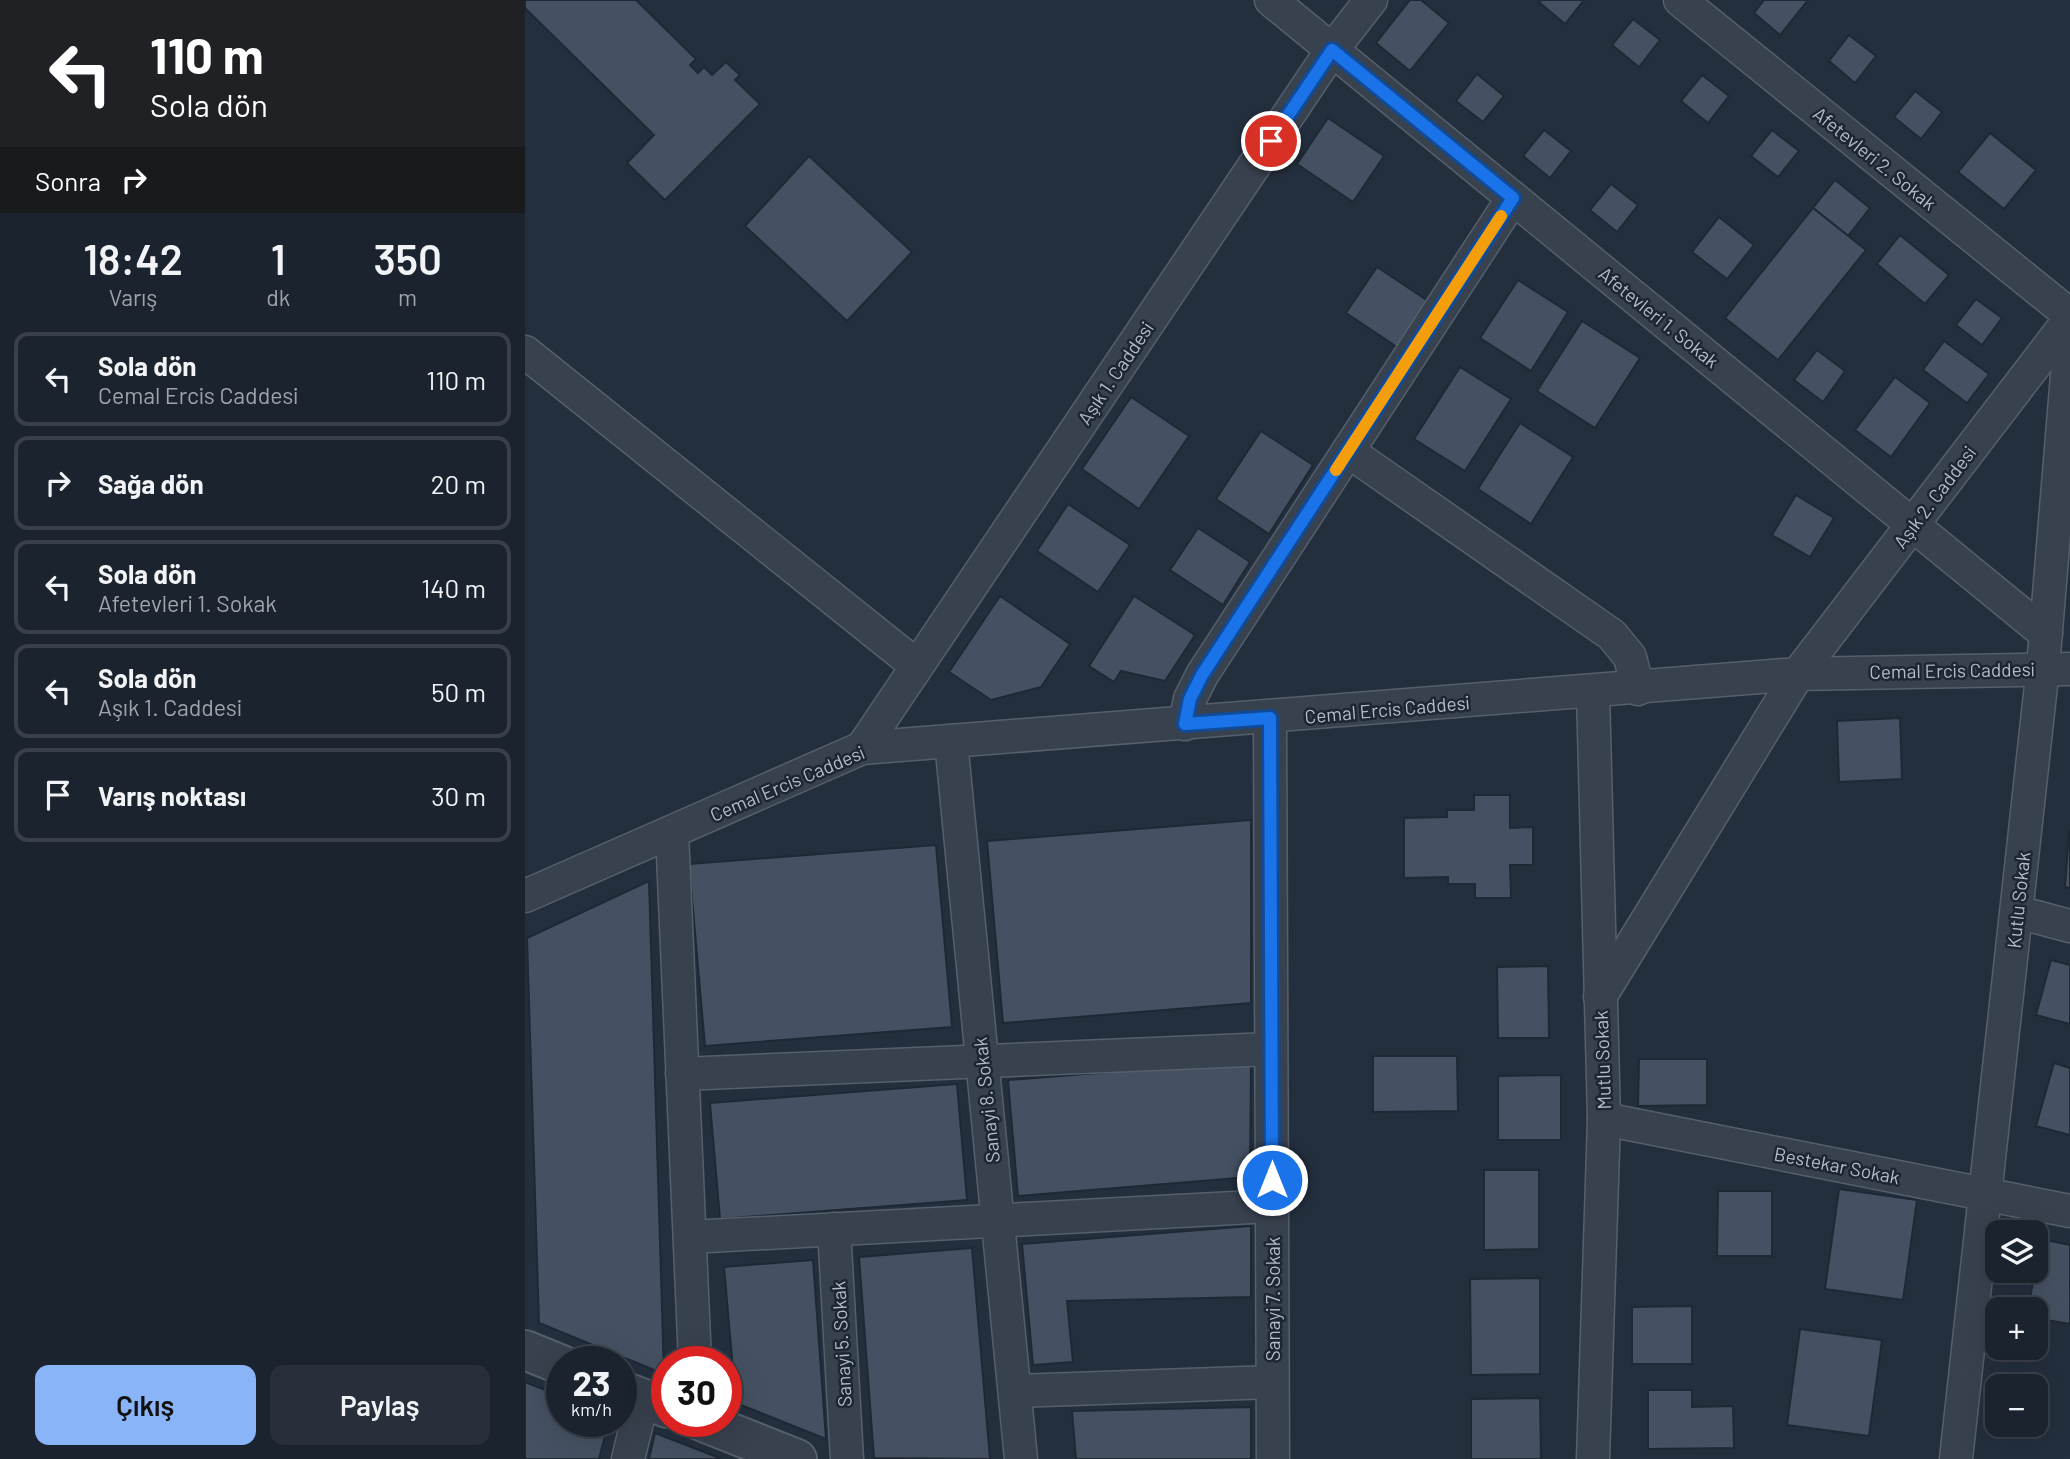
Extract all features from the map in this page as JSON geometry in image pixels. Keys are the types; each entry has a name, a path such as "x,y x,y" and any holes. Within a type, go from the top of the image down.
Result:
{"street":[{"name":"Afetevleri 1. Sokak","path":"1271,0 2046,634"},
{"name":"Aşık 1. Caddesi","path":"862,748 1332,50 1371,0"},
{"name":"Afetevleri 2. Sokak","path":"1680,0 2070,317"},
{"path":"1185,724 1190,699 1202,675 1513,198"},
{"name":"Aşık 2. Caddesi","path":"1798,674 2070,317"},
{"name":"Kutlu Sokak","path":"1956,1459 1983,1194 2017,912 2057,668 2046,634 2070,339"},
{"path":"525,352 917,666"},
{"path":"1347,451 1612,635 1630,657 1637,689"},
{"name":"Cemal Ercis Caddesi","path":"525,896 862,748 1637,689 1798,674 2057,668"},
{"name":"Mutlu Sokak","path":"1593,1459 1604,1119 1600,997 1798,674"},
{"path":"1593,692 1600,997"},
{"name":"Sanayi 7. Sokak","path":"1270,718 1273,1459"},
{"name":"Sanayi 8. Sokak","path":"951,741 1021,1459"},
{"path":"672,832 694,1346"},
{"path":"2017,912 2070,926"},
{"path":"682,1074 1271,1049"},
{"name":"Bestekar Sokak","path":"1604,1119 2070,1211"},
{"path":"690,1237 1272,1206"},
{"name":"Sanayi 5. Sokak","path":"834,1230 847,1459"},
{"path":"525,1350 546,1359"},
{"path":"1015,1391 1272,1382"},
{"path":"628,1459 644,1399"},
{"path":"741,1437 797,1459"}],"building":[{"path":"525,0 636,0 696,59 690,65 698,73 704,67 712,75 726,62 740,75 735,80 760,104 665,200 627,163 654,135 525,8"},
{"path":"1410,0 1421,0 1449,23 1410,71 1376,43"},
{"path":"1584,0 1565,24 1539,2"},
{"path":"1764,0 1808,0 1780,35 1754,13"},
{"path":"1633,19 1660,40 1639,67 1612,45"},
{"path":"1849,35 1876,56 1855,83 1829,61"},
{"path":"1477,74 1504,96 1483,122 1456,101"},
{"path":"1702,75 1729,96 1708,123 1681,101"},
{"path":"1915,91 1942,112 1921,139 1894,117"},
{"path":"1328,118 1384,156 1353,202 1297,164"},
{"path":"1544,130 1571,151 1550,178 1523,156"},
{"path":"1772,130 1799,151 1778,177 1751,156"},
{"path":"1990,133 2036,170 2004,209 1958,172"},
{"path":"809,156 912,252 847,321 745,226"},
{"path":"1835,180 1870,208 1848,236 1813,208"},
{"path":"1611,184 1638,205 1617,232 1590,210"},
{"path":"1813,208 1866,250 1778,360 1725,318"},
{"path":"1719,217 1754,245 1727,279 1692,252"},
{"path":"1900,235 1949,275 1925,304 1877,264"},
{"path":"1377,267 1428,301 1397,347 1346,313"},
{"path":"1518,280 1568,312 1531,371 1480,338"},
{"path":"1976,299 2002,318 1982,345 1956,325"},
{"path":"1582,321 1640,358 1595,428 1537,391"},
{"path":"1944,341 1989,374 1967,403 1923,370"},
{"path":"1817,350 1845,371 1823,402 1794,380"},
{"path":"1460,367 1511,399 1465,471 1414,439"},
{"path":"1895,377 1930,403 1891,457 1855,430"},
{"path":"1131,397 1189,436 1139,509 1082,469"},
{"path":"1520,423 1573,457 1531,524 1478,489"},
{"path":"1261,431 1313,465 1269,534 1216,499"},
{"path":"1796,495 1834,518 1810,557 1772,535"},
{"path":"1068,504 1130,545 1098,592 1037,551"},
{"path":"1198,528 1250,562 1223,605 1170,570"},
{"path":"1000,596 1070,644 1041,687 991,700 949,672"},
{"path":"1134,596 1195,635 1165,681 1121,671 1114,682 1089,666"},
{"path":"1900,718 1902,779 1839,782 1837,721"},
{"path":"1474,795 1510,795 1510,828 1533,827 1533,865 1510,865 1511,898 1475,898 1475,884 1448,884 1448,877 1404,878 1404,818 1447,817 1447,810 1474,810"},
{"path":"1251,820 1251,1003 1003,1023 987,841"},
{"path":"2070,831 2070,888 2065,887"},
{"path":"936,845 952,1027 705,1046 689,864"},
{"path":"649,881 663,1346 651,1346 651,1369 637,1363 637,1346 595,1346 539,1323 527,938"},
{"path":"2051,960 2070,965 2070,1024 2036,1015"},
{"path":"1548,966 1549,1038 1498,1038 1497,967"},
{"path":"1373,1056 1457,1056 1458,1111 1373,1112"},
{"path":"1639,1059 1707,1059 1707,1105 1638,1106"},
{"path":"1251,1061 1250,1177 1018,1196 1008,1080"},
{"path":"2054,1063 2070,1068 2070,1135 2036,1126"},
{"path":"1561,1075 1561,1140 1498,1140 1498,1076"},
{"path":"957,1084 967,1200 720,1219 710,1103"},
{"path":"1484,1170 1539,1170 1539,1249 1484,1250"},
{"path":"1839,1189 1917,1200 1903,1300 1825,1289"},
{"path":"1718,1191 1772,1191 1772,1256 1717,1256"},
{"path":"1251,1226 1251,1297 1067,1301 1073,1362 1033,1365 1022,1244"},
{"path":"2048,1240 2070,1245 2070,1324 2048,1320 2048,1297 2030,1297 2033,1283 2048,1283"},
{"path":"972,1248 990,1459 874,1458 859,1257"},
{"path":"813,1260 826,1439 742,1405 742,1346 731,1346 724,1267"},
{"path":"1540,1278 1540,1374 1471,1375 1470,1279"},
{"path":"1692,1306 1692,1364 1632,1364 1632,1307"},
{"path":"1800,1329 1882,1340 1869,1436 1787,1425"},
{"path":"525,1382 546,1391 546,1437 605,1437 599,1459 525,1459"},
{"path":"1648,1390 1692,1390 1692,1407 1733,1406 1734,1448 1648,1449"},
{"path":"1540,1398 1541,1459 1471,1459 1471,1399"},
{"path":"1251,1407 1251,1459 1076,1459 1072,1411"},
{"path":"654,1437 665,1437 722,1459 649,1459"}],"slow traffic":[{"path":"1336,470 1501,216"}],"route":[{"path":"1271,141 1332,50 1513,198 1202,675 1190,699 1185,724 1270,718 1272,1180"}]}
